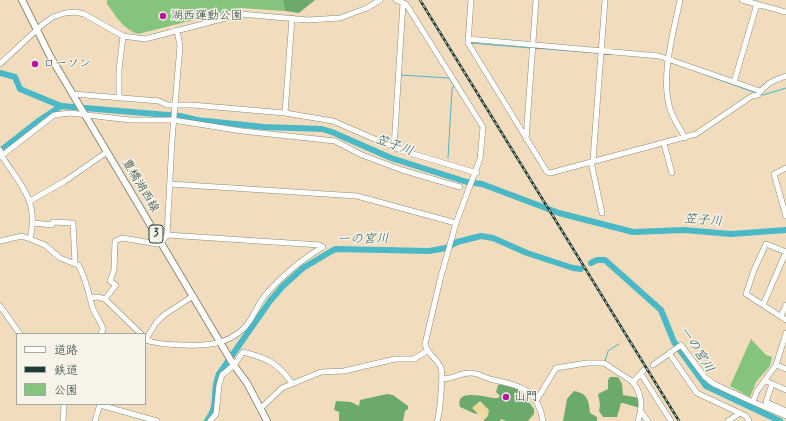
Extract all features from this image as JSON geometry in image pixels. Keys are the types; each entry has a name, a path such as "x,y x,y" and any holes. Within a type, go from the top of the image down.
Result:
{"main road":[{"name":"豊橋湖西線","path":"22,0 36,30 74,96 221,343 247,383 267,421"}],"street":[{"path":"0,64 36,30 53,17 76,12 84,14 123,36 145,39 241,14 319,21 340,18 367,8 380,0"},
{"path":"396,0 406,4 483,127 477,173 456,224 425,344 427,351 436,359 441,368 443,379 439,394 439,416 437,421"},
{"path":"471,0 468,43 546,172 550,173 664,144 696,134 759,92 769,83 786,76"},
{"path":"526,140 534,45 536,0"},
{"path":"602,213 591,162 593,160 605,0"},
{"path":"680,0 669,59 667,79 668,104 685,138"},
{"path":"742,0 786,12"},
{"path":"394,148 403,3"},
{"path":"734,82 756,4"},
{"path":"285,113 292,18"},
{"path":"105,299 116,285 110,281 110,277 114,270 115,241 122,238 149,244 161,243 167,235 174,106 180,46 177,30"},
{"path":"119,98 119,70 123,36"},
{"path":"468,39 659,56 759,92"},
{"path":"74,96 159,101 167,105 174,106 192,105 285,113 339,122 394,148 477,173"},
{"path":"30,240 34,223 30,201 26,190 1,154 54,115 62,113 84,113 130,120 174,120 242,131 335,141 362,155 402,170 460,187"},
{"path":"664,144 672,173"},
{"path":"30,201 65,181 107,152"},
{"path":"786,168 774,174 786,216"},
{"path":"170,184 357,196 456,224"},
{"path":"34,223 52,226 53,222 73,223 75,263"},
{"path":"146,340 166,344 204,346 221,343 244,329 264,298 273,288 309,254 323,247 320,245 167,235"},
{"path":"0,241 22,236 45,245 60,258 75,263 80,267 87,291 91,298 92,308 103,329 101,333"},
{"path":"763,305 786,252 766,244 754,270 746,294 763,305 784,318 786,304"},
{"path":"146,338 156,323 164,315 193,296"},
{"path":"91,298 98,297 105,299 140,333"},
{"path":"0,306 19,333"},
{"path":"753,402 757,391 766,381 776,365 784,346 786,333"},
{"path":"653,365 681,345 705,377 714,384 786,416"},
{"path":"260,409 282,388 291,382 321,372 344,371 395,359 414,359 427,351"},
{"path":"210,421 216,414 219,385 222,375 234,364 243,352 268,359 283,371 291,382"},
{"path":"669,353 697,392 746,416 749,421"},
{"path":"536,401 546,383 558,368 595,362 604,363 633,382 641,397 641,412 638,421"},
{"path":"776,365 786,369"},
{"path":"443,379 472,372 488,379 522,388 536,401 541,411 543,421"},
{"path":"633,382 642,372 671,421"},
{"path":"766,381 786,390"},
{"path":"772,384 766,402 786,411"},
{"path":"63,421 64,405"},
{"path":"95,421 100,405"},
{"path":"103,405 157,421"},
{"path":"641,412 648,421"},
{"path":"728,421 740,413"}],"green space":[{"name":"湖西運動公園","path":"107,0 283,0 285,11 241,8 138,34 133,32 121,22 107,4"},
{"path":"283,0 315,0 299,13 285,11"},
{"path":"751,339 766,355 772,357 770,366 756,382 750,397 730,386"},
{"path":"610,377 618,377 622,384 623,395 640,398 640,408 621,403 617,417 603,417 599,411 600,405 598,394 608,389 608,380"},
{"path":"502,384 519,389 534,409 534,414 528,421 506,421 501,419 500,421 484,421 482,412 476,414 460,407 462,397 467,395 498,398 500,396 496,392 498,385"},
{"path":"574,391 585,395 589,404 590,413 597,417 597,421 563,421 567,399"},
{"path":"387,394 393,395 408,406 408,409 405,411 403,421 339,421 339,412 334,410 336,401 351,402 359,406 360,400"}],"sand":[{"path":"480,401 489,410 488,416 484,420 472,408"}],"waterway":[{"path":"470,43 531,48"},
{"path":"534,48 597,53"},
{"name":"笠子川","path":"0,73 15,77 20,89 61,106 180,116 197,120 264,127 322,129 391,158 467,182 482,184 559,213 633,232 684,230 731,234 786,230"},
{"path":"400,75 449,78 454,86 452,89 448,158"},
{"path":"706,75 756,93"},
{"path":"760,95 786,88"},
{"path":"0,151 37,122 61,106"},
{"name":"一の宮川","path":"207,421 213,409 219,374 270,301 283,286 303,268 335,249 429,251 446,248 457,242 481,236 493,238 527,253 573,268 581,269"},
{"name":"一の宮川","path":"591,263 597,260 605,260 661,310 674,342 706,386 780,421"},
{"path":"605,361 608,351 619,344"}],"railway":[{"path":"420,0 679,421"}],"place":[{"name":"湖西運動公園","path":"163,16"},
{"name":"ローソン","path":"35,64"},
{"name":"山門","path":"506,397"}]}
